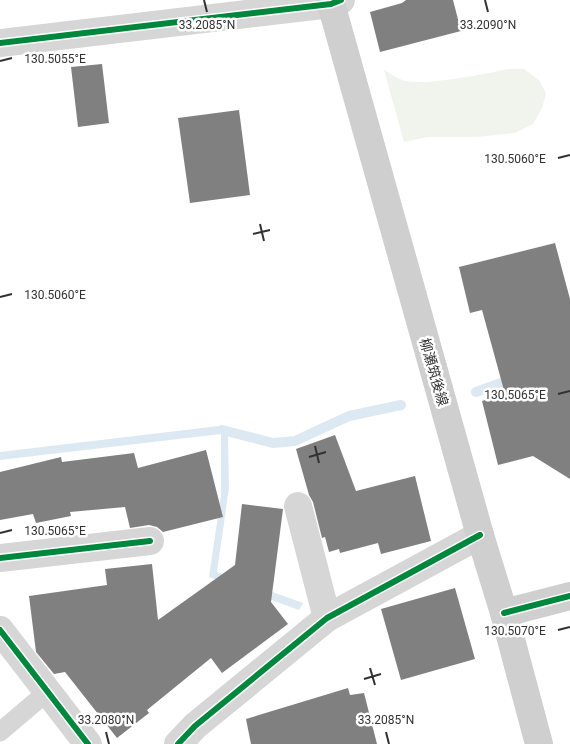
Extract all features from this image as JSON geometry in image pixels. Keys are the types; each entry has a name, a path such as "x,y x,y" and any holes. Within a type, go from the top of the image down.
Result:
{"main road":[{"name":"柳瀬筑後線","path":"334,1 539,744"},
{"path":"504,613 570,596"}],"street":[{"path":"0,43 334,1"},
{"path":"298,506 327,618"},
{"path":"178,744 195,726 327,618 480,535"},
{"path":"0,558 150,542"},
{"path":"0,630 88,744"}],"lane":[{"path":"0,732 47,692"}],"shaded area":[{"path":"508,69 524,69 540,81 546,94 542,108 533,124 515,133 477,137 428,137 404,142 384,70 402,80 423,82 454,79"},
{"path":"227,426 229,488 217,572 303,603 299,610 209,577 221,495 221,434 0,460 0,452"}],"building":[{"path":"406,0 453,0 461,31 380,52 370,12 402,3"},
{"path":"102,64 109,123 78,127 71,67"},
{"path":"239,110 250,195 190,203 178,118"},
{"path":"555,243 570,299 570,479 533,456 498,465 482,401 505,394 482,310 470,313 459,267"},
{"path":"335,435 356,491 415,476 431,541 381,554 378,543 340,553 339,549 329,552 325,537 322,538 296,449"},
{"path":"206,450 223,517 163,532 157,527 149,525 130,528 125,507 70,512 71,516 36,523 33,514 0,520 0,472 61,457 62,462 134,453 138,468"},
{"path":"242,504 283,509 271,602 288,624 222,673 211,658 147,710 149,713 117,738 65,672 54,674 36,652 29,596 107,585 105,569 152,564 158,620 235,565"},
{"path":"455,588 475,659 401,680 381,609"},
{"path":"348,688 350,695 364,693 377,744 251,744 246,719"}],"waterway":[{"path":"476,392 515,378"},
{"path":"222,430 273,443 295,441 349,416 401,405"}],"cycle path":[{"path":"0,43 331,4 341,0"},
{"path":"178,744 195,726 327,618 480,535"},
{"path":"0,558 150,541"},
{"path":"504,613 570,596"},
{"path":"0,630 88,744"}]}
